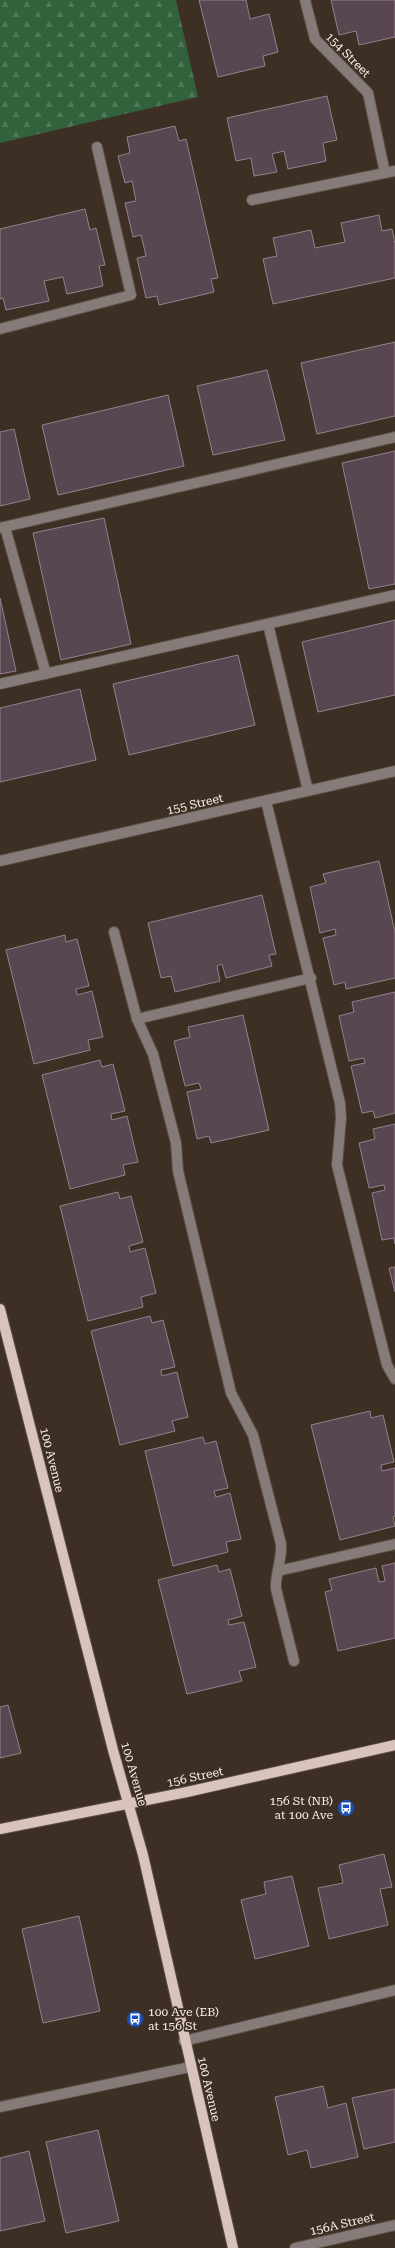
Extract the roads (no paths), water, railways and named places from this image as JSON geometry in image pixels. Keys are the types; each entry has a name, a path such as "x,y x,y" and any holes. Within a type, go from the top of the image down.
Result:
{"main road":[{"name":"100 Avenue","path":"0,1309 113,1750 143,1855 184,2041 233,2248"},
{"name":"156 Street","path":"0,1829 129,1802 207,1788 395,1745"}],"street":[{"name":"154 Street","path":"252,200 390,172 368,93 315,39 305,0"},
{"path":"0,329 131,295 96,147"},
{"path":"46,674 3,528 395,437"},
{"path":"0,684 395,595"},
{"path":"268,624 308,791"},
{"name":"155 Street","path":"0,861 395,771"},
{"path":"266,801 311,978 340,1103 342,1118 337,1165 387,1365 395,1379"},
{"path":"114,932 137,1019 153,1054 176,1143 178,1171 231,1393 253,1435 278,1530 282,1549 276,1579 276,1589 294,1661"},
{"path":"137,1019 311,978"},
{"path":"278,1571 395,1544"},
{"path":"184,2041 395,1990"},
{"path":"0,2107 190,2067"},
{"name":"156A Street","path":"295,2248 395,2225"}],"place":[{"name":"156 St (NB) at 100 Ave","path":"346,1808"},
{"name":"100 Ave (EB) at 156 St","path":"135,2019"}]}
